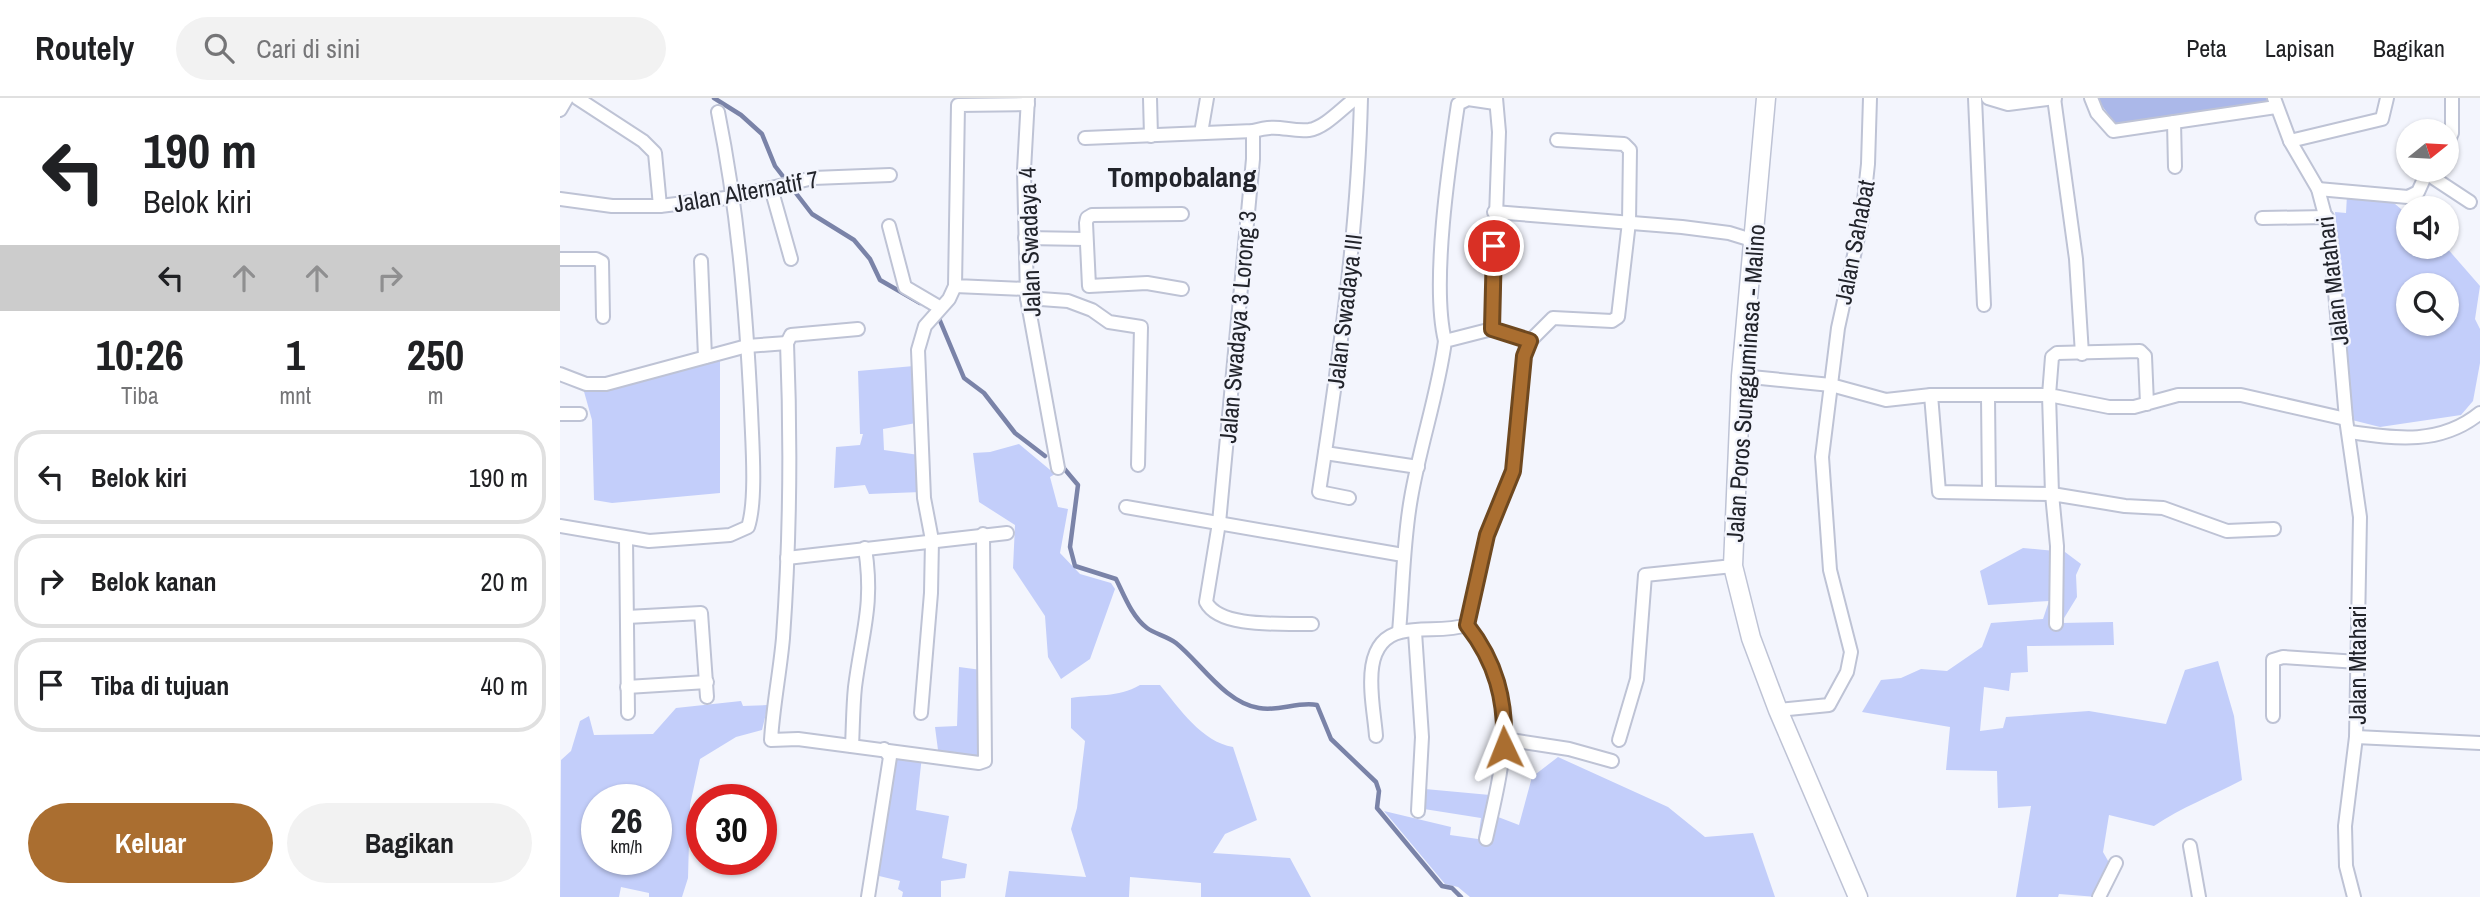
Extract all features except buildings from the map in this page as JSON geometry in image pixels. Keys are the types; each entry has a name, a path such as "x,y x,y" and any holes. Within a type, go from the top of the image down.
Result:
{"main road":[{"name":"Jalan Poros Sungguminasa - Malino","path":"1766,98 1741,376 1732,566 1751,638 1778,710 1858,897"}],"street":[{"path":"560,110 567,98"},
{"path":"577,98 643,141 655,153 660,206"},
{"path":"1150,98 1151,136"},
{"path":"1201,133 1206,98"},
{"path":"1085,138 1253,131 1277,125 1311,129 1356,98"},
{"name":"Jalan Swadaya III","path":"1349,498 1319,492 1350,273 1361,98"},
{"name":"Jalan Sahabat","path":"1778,710 1829,705 1851,662 1851,652 1830,570 1824,511 1823,432 1838,328 1861,219 1868,164 1870,98"},
{"path":"1975,98 1984,305"},
{"path":"1988,98 2008,104 2054,98 2076,259 2082,354"},
{"path":"2091,98 2097,113 2113,131 2275,102"},
{"path":"2290,141 2382,119 2388,98"},
{"path":"2452,98 2452,119"},
{"path":"1399,632 1403,555 1418,467 1445,341 1440,321 1442,271 1458,104 1468,99 1496,100 1499,132 1494,212 1492,329"},
{"path":"921,713 931,593 932,540 924,498 918,350 923,331 939,307 949,299 955,286 958,105 1028,101"},
{"name":"Jalan Swadaya 4","path":"1028,101 1024,170 1026,294 1058,468"},
{"name":"Jalan Matahari","path":"2275,102 2290,141 2318,189 2326,217 2346,419 2350,432"},
{"path":"560,526 591,529 626,539 673,541 730,535 748,527 752,443 747,346 734,197 718,112"},
{"path":"2174,122 2175,167"},
{"name":"Jalan Swadaya 3 Lorong 3","path":"1253,131 1254,159 1219,523 1206,602 1211,611 1228,620 1312,624"},
{"path":"1486,839 1501,772 1504,739 1502,701 1494,668 1467,625 1487,535 1513,471 1524,356 1530,341 1553,318 1612,321 1618,317 1629,222 1632,170 1628,146 1557,140"},
{"name":"Jalan Alternatif 7","path":"560,199 612,206 660,206 734,197 813,178 890,175"},
{"path":"2318,189 2408,197 2418,192 2422,182"},
{"path":"2441,182 2470,202"},
{"path":"771,188 791,259"},
{"path":"1494,212 1729,233 1755,241"},
{"path":"1182,214 1089,216 1086,223 1089,286 1147,283 1182,289"},
{"path":"2262,218 2326,217"},
{"path":"889,226 905,287 939,307"},
{"path":"1025,238 1086,239"},
{"path":"560,259 596,259 602,262 603,317"},
{"path":"701,261 705,357"},
{"path":"955,286 1068,301 1092,310 1109,322 1140,326 1143,331 1138,465"},
{"path":"1445,341 1492,329 1530,341"},
{"path":"858,330 800,331 791,334 787,343 790,410 787,558 783,641 771,740 798,739 979,763 985,761 983,534"},
{"path":"560,374 586,384 606,384 747,346 787,343"},
{"path":"2056,624 2057,546 2052,494 2049,395 2054,354 2143,353 2147,404"},
{"path":"1741,376 1831,385 1886,400 1931,395 2049,395 2109,407 2134,407 2178,395 2241,395 2346,419"},
{"path":"1931,395 1938,490 1943,493 2052,494 2125,506 2163,508 2227,531 2274,529"},
{"path":"1988,397 1989,492"},
{"path":"2350,432 2399,440 2430,436 2470,421 2480,413"},
{"path":"560,414 580,414"},
{"name":"Jalan Mtahari","path":"2350,432 2360,517 2356,737 2345,827 2347,866 2354,897"},
{"path":"1325,453 1418,467"},
{"path":"1126,507 1403,555"},
{"path":"787,558 1007,533"},
{"path":"626,539 628,713"},
{"path":"852,746 855,687 867,632 870,592 865,548"},
{"path":"1619,740 1637,679 1645,575 1732,566"},
{"path":"627,617 701,613 707,697"},
{"path":"1376,736 1371,678 1373,663 1381,648 1399,632 1467,625"},
{"path":"1415,632 1422,737 1418,811"},
{"path":"2273,716 2273,660 2283,657 2358,662"},
{"path":"627,687 706,682"},
{"path":"2356,737 2480,743"},
{"path":"1504,739 1569,749 1612,761"},
{"path":"868,897 890,757 884,749"},
{"path":"2190,846 2199,897"},
{"path":"2099,897 2116,863"}],"shaded area":[{"path":"2096,98 2270,98 2271,104 2117,126"},
{"path":"2347,195 2388,198 2396,205 2396,259 2456,259 2480,286 2475,319 2480,329 2480,363 2473,401 2461,415 2380,427 2352,420 2335,212 2346,213"},
{"path":"720,358 720,493 612,503 594,500 592,420 583,388"},
{"path":"914,366 916,423 883,429 884,450 919,455 921,492 869,494 865,485 834,488 836,447 860,445 863,434 860,434 858,371"},
{"path":"1019,444 1055,474 1050,477 1058,507 1068,509 1060,553 1080,574 1111,583 1115,589 1090,659 1061,679 1048,657 1045,616 1013,568 1015,525 979,502 973,453 990,452"},
{"path":"2023,548 2065,552 2081,564 2076,575 2077,597 2061,623 2113,622 2114,645 2027,646 2028,672 2011,673 2009,691 1984,687 1980,731 2003,728 2006,717 2089,711 2166,724 2185,670 2218,661 2234,716 2242,780 2154,826 2109,815 2103,852 2115,873 2097,897 2059,894 2058,897 2016,897 2031,806 1998,808 1997,771 1946,770 1950,727 1862,712 1881,680 1901,678 1921,669 1947,671 1982,647 1991,623 2043,619 2049,601 1988,605 1980,571"},
{"path":"959,667 989,671 988,762 972,761 938,750 935,727 957,726"},
{"path":"1140,685 1160,685 1201,731 1222,744 1233,747 1257,820 1225,834 1213,853 1290,858 1311,897 1201,897 1201,883 1130,877 1129,897 1005,897 1009,871 1086,877 1071,829 1077,808 1085,741 1071,728 1071,698 1115,694"},
{"path":"741,701 743,706 768,705 762,730 736,737 700,759 695,784 686,784 688,878 682,897 649,897 649,893 621,887 619,897 560,897 561,760 571,751 580,721 589,716 594,735 653,734 676,708"},
{"path":"894,748 922,756 916,810 949,816 942,858 967,864 965,878 941,881 941,897 902,897 903,892 898,889 900,881 875,875"},
{"path":"1558,757 1668,807 1705,837 1753,833 1775,897 1470,897 1458,887 1445,884 1384,811 1451,827 1450,835 1478,839 1481,818 1424,809 1425,789 1490,795 1485,812 1519,825 1532,777"}],"waterway":[{"path":"714,98 741,115 762,134 775,166 812,214 854,240 870,259 880,280 920,303"},
{"path":"938,316 964,378 984,393 1015,433 1045,456"},
{"path":"1062,466 1078,485 1070,547 1075,566 1116,579 1142,623 1176,643 1224,690 1247,705 1266,709 1317,705 1331,739 1376,782 1379,791 1377,808 1442,886 1452,888 1461,897"}],"district":[{"name":"Tompobalang","path":"1182,177"}],"route":[{"path":"1494,246 1492,329 1530,341 1524,356 1513,471 1487,535 1467,625 1489,655 1494,668 1502,701 1504,747"}]}
